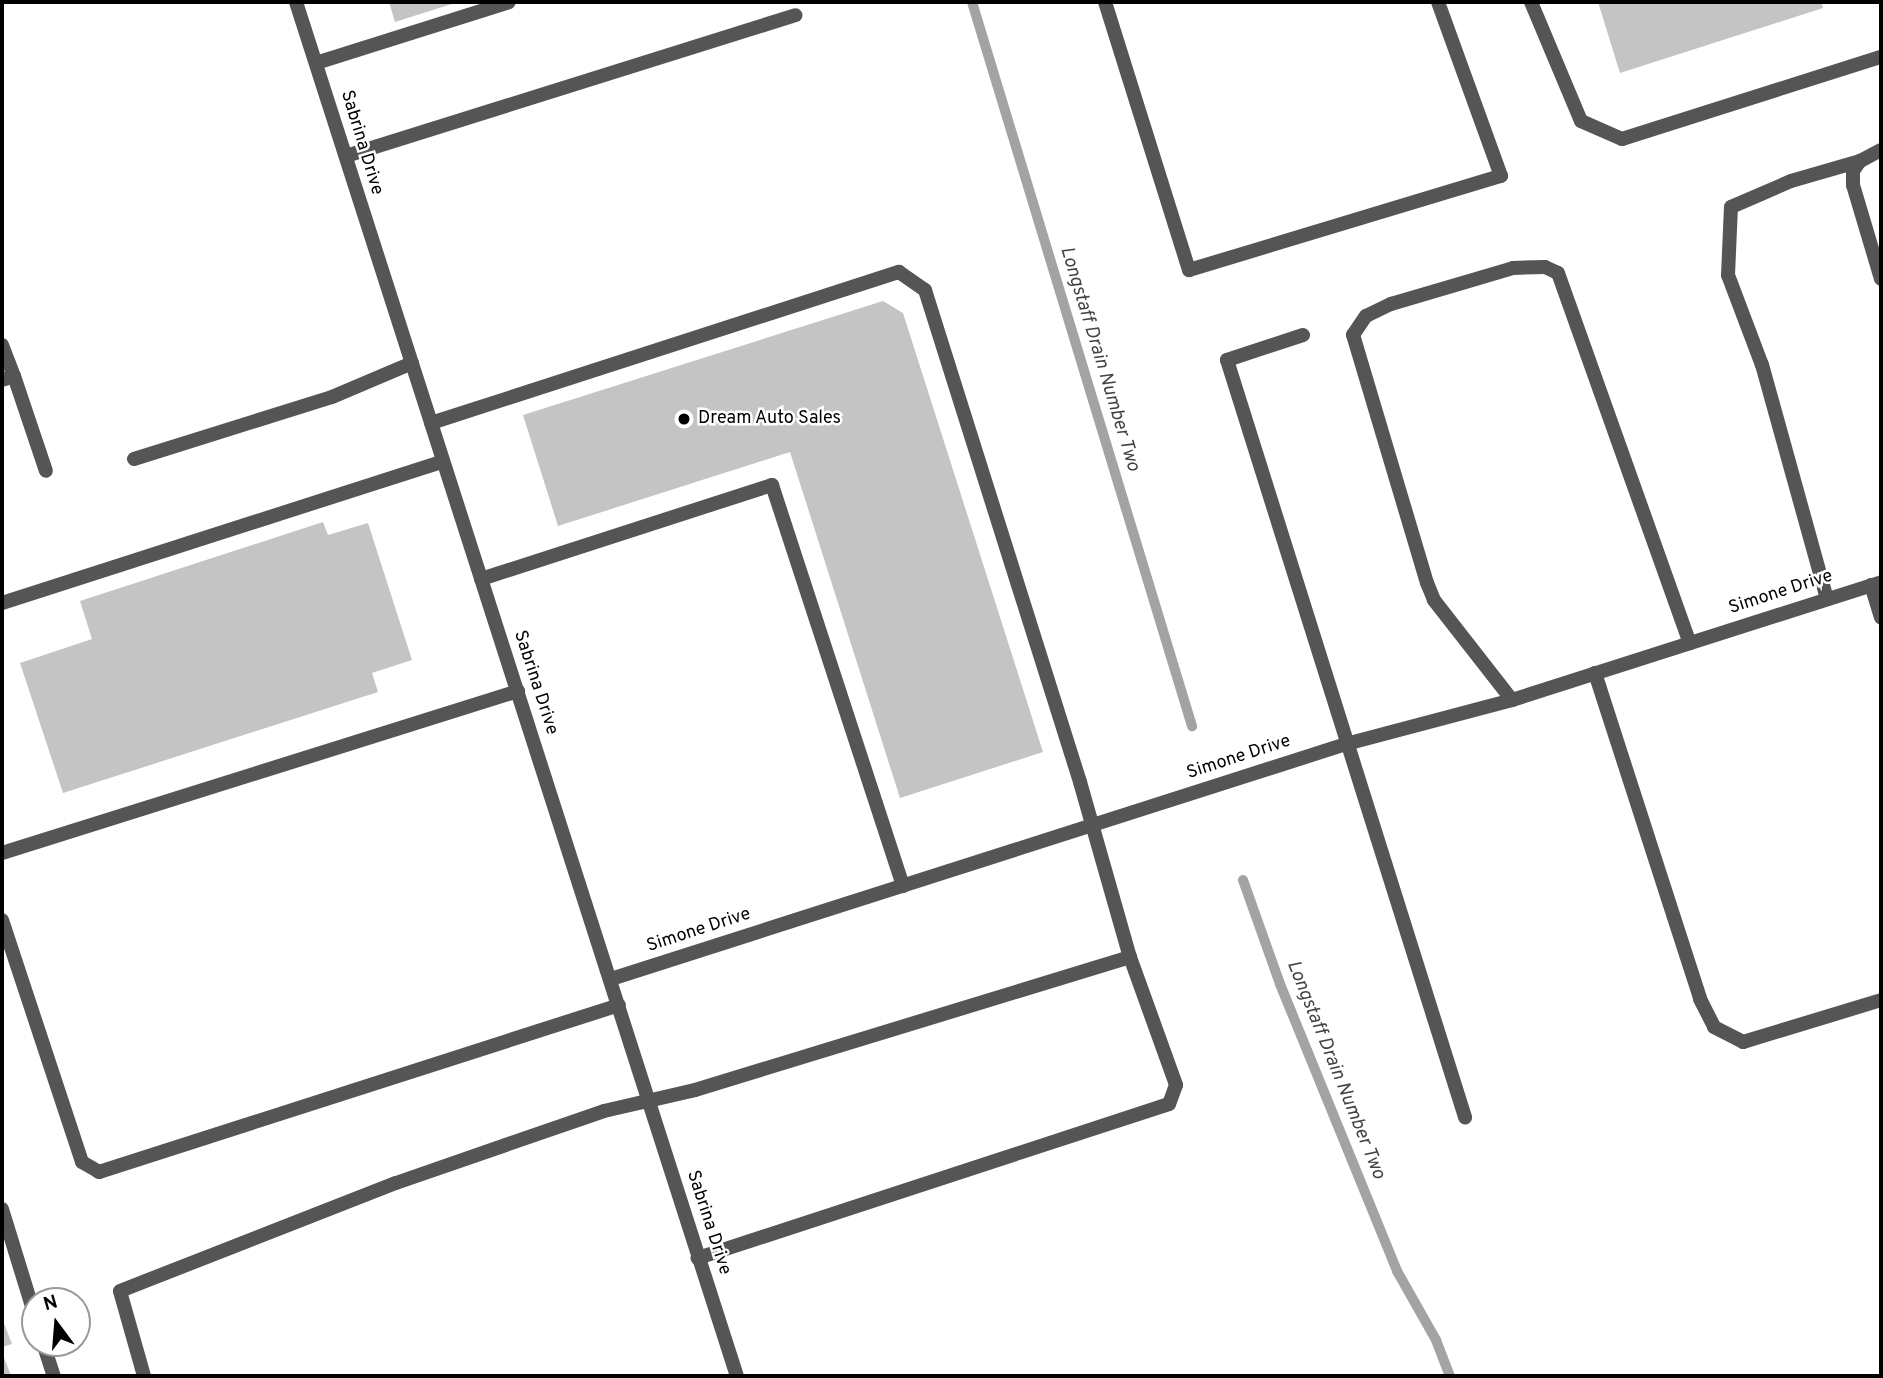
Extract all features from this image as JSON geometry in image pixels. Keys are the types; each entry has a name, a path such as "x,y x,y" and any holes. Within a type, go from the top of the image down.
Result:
{"street":[{"name":"Sabrina Drive","path":"296,2 737,1376"},
{"path":"316,63 509,2"},
{"path":"1105,2 1189,270 1500,176 1438,2"},
{"path":"1531,2 1581,121 1622,139 1881,57"},
{"path":"346,156 795,15"},
{"path":"1827,599 1762,365 1728,275 1731,207 1791,181 1860,161 1881,150"},
{"path":"1860,161 1853,171 1853,184 1881,279"},
{"path":"1511,700 1434,600 1427,583 1353,335 1366,316 1391,304 1513,268 1545,267 1558,273 1690,643"},
{"path":"431,423 899,272 925,290 1092,825 1130,957 1176,1084 1169,1104 698,1258"},
{"path":"1303,335 1227,359 1465,1117"},
{"path":"2,345 8,378 46,471"},
{"path":"134,459 332,397 412,363"},
{"path":"2,603 443,460"},
{"path":"481,579 772,485 903,886"},
{"path":"1876,583 1881,618"},
{"name":"Simone Drive","path":"611,979 1346,744 1511,700 1876,583"},
{"path":"1595,673 1700,999 1714,1027 1743,1042 1881,1000"},
{"path":"2,853 518,691"},
{"path":"2,920 82,1162 99,1172 619,1005"},
{"path":"144,1376 120,1291 396,1183 604,1111 649,1101 1130,957"},
{"path":"2,1209 26,1287"},
{"path":"48,1357 54,1376"}],"building":[{"path":"389,2 458,2 395,22"},
{"path":"1598,2 1821,2 1823,8 1620,73"},
{"path":"883,301 903,313 1043,752 900,798 790,452 558,526 523,415"},
{"path":"323,522 328,535 368,523 412,660 372,673 378,692 63,793 20,663 92,639 80,601"},
{"path":"2,1318 12,1344 2,1347"},
{"path":"2,1352 11,1376 2,1376"}],"waterway":[{"name":"Longstaff Drain Number Two","path":"972,2 1192,726"},
{"name":"Longstaff Drain Number Two","path":"1243,880 1280,984 1397,1271 1436,1340 1450,1376"}],"place":[{"name":"Dream Auto Sales","path":"684,419"}]}
